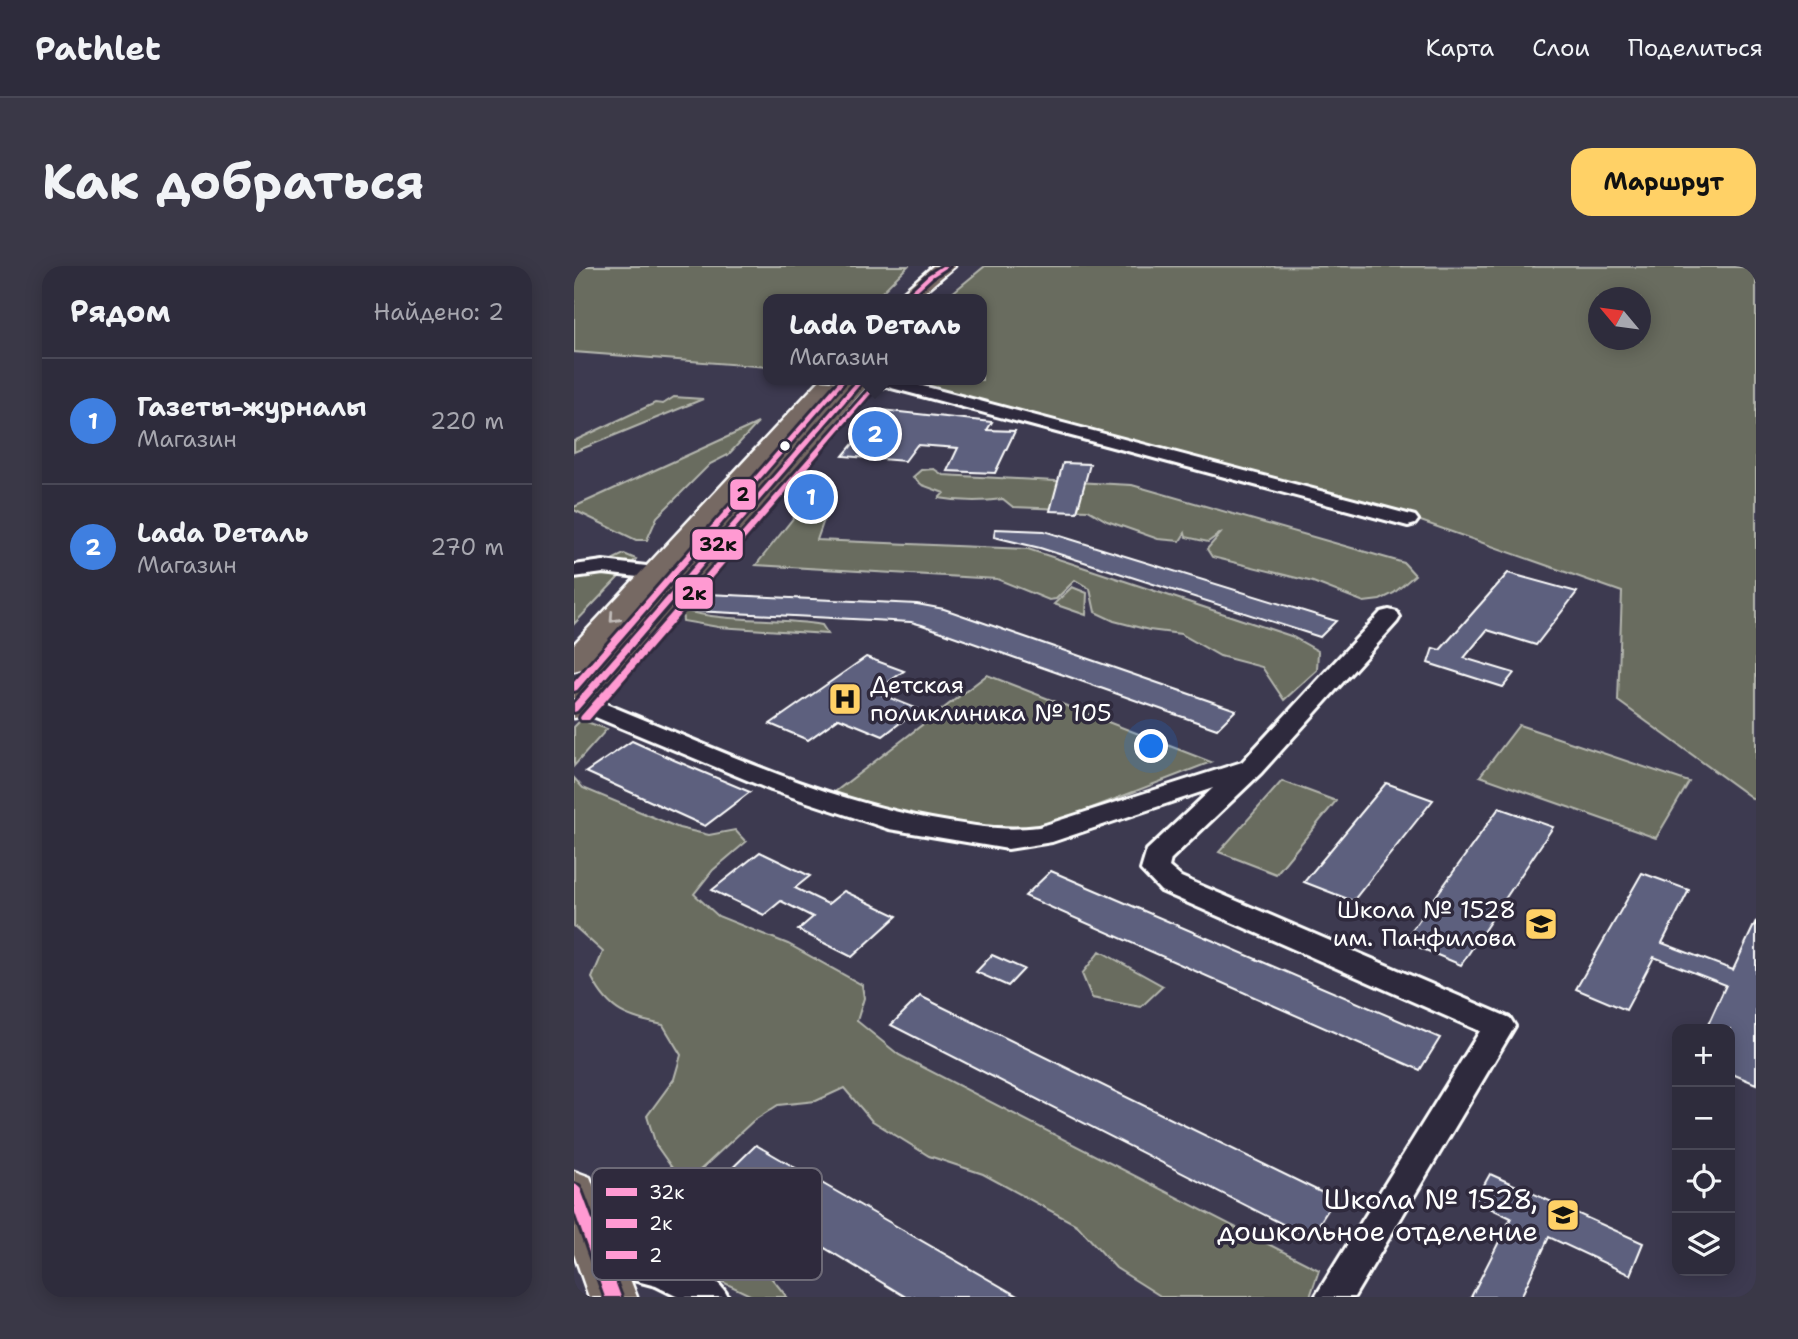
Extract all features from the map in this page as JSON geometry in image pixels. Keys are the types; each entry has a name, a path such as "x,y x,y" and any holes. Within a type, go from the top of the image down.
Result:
{"main road":[{"path":"910,294 930,276 953,270"},
{"path":"936,294 953,270"},
{"path":"574,662 826,385"},
{"path":"581,701 857,385"},
{"path":"574,1190 592,1241"}],"street":[{"path":"900,385 1408,520"},
{"path":"574,571 603,568 690,577"},
{"path":"1334,1297 1499,1026 1171,884 1156,870 1157,856 1252,767 1389,617"},
{"path":"581,701 819,798 899,823 1008,840 1042,836 1252,767"},
{"path":"688,1280 709,1297"}],"green space":[{"path":"574,266 908,266 880,294 763,294 763,367 574,352"},
{"path":"985,266 1756,267 1756,801 1618,701 1622,592 1398,513 1090,430 908,385 987,385 987,294 951,294"},
{"path":"674,397 703,399 574,452 574,441 655,403 663,404"},
{"path":"758,423 728,455 710,464 657,517 647,540 636,540 574,510 574,507"},
{"path":"934,469 943,475 1132,485 1404,563 1415,575 1394,593 1380,600 1364,602 1313,582 1212,557 1207,549 1222,532 1208,542 1186,537 1185,533 1180,541 1158,539 1107,521 1088,510 1013,507 1003,499 971,501 939,498 944,493 922,485 913,477 921,470"},
{"path":"795,516 825,517 817,540 1028,549 1291,636 1318,651 1317,670 1284,700 1262,667 1220,656 1181,634 1149,630 1114,621 1095,612 1090,589 1075,580 1056,599 1049,600 997,579 756,565"},
{"path":"624,554 636,559 574,624 574,578"},
{"path":"1072,587 1087,593 1086,615 1054,604"},
{"path":"682,610 717,617 822,625 828,634 718,627 683,621"},
{"path":"987,675 1211,762 1040,828 1007,834 916,822 831,795"},
{"path":"581,720 607,729 574,766 574,727"},
{"path":"1519,725 1689,782 1656,838 1480,776"},
{"path":"574,778 583,788 679,828 709,835 735,830 746,842 713,870 694,894 718,916 788,944 862,985 864,998 857,1021 899,1055 1319,1270 1310,1297 1162,1297 1116,1268 1077,1225 983,1174 929,1156 871,1120 844,1088 816,1101 778,1105 753,1121 702,1168 672,1168 656,1145 647,1116 674,1079 681,1055 663,1025 629,1016 606,999 592,978 603,952 574,926"},
{"path":"1282,781 1336,801 1276,874 1219,852"},
{"path":"1100,951 1163,986 1141,1007 1092,998 1082,974"},
{"path":"718,1280 773,1280 787,1297 754,1297"}],"building":[{"path":"881,410 992,422 987,430 1015,431 995,473 947,471 958,448 917,445 905,461 843,456"},
{"path":"1063,463 1090,464 1077,512 1050,511"},
{"path":"995,529 1044,531 1336,621 1320,637 1040,548 994,537"},
{"path":"1508,573 1577,592 1536,645 1487,630 1464,658 1514,673 1503,687 1428,663 1433,648 1440,650"},
{"path":"707,594 917,604 944,609 1236,710 1217,729 911,622 696,611"},
{"name":"Детская поликлиника № 105","path":"866,657 904,671 875,692 918,709 883,736 839,718 808,740 770,724"},
{"path":"632,741 750,792 705,826 586,772"},
{"path":"1386,783 1433,800 1353,901 1304,882"},
{"path":"1499,808 1553,827 1461,965 1404,941"},
{"path":"760,852 810,876 795,888 828,904 844,891 897,916 852,957 798,930 813,917 781,901 764,915 712,890"},
{"path":"1051,871 1440,1038 1420,1070 1025,896"},
{"path":"1642,873 1689,890 1662,943 1733,970 1756,921 1756,1084 1735,1075 1735,1024 1708,1024 1726,985 1654,957 1626,1010 1576,989"},
{"path":"992,955 1024,969 1008,986 976,972"},
{"path":"920,996 1335,1199 1310,1238 891,1025"},
{"path":"756,1145 796,1168 732,1168"},
{"path":"1490,1174 1643,1243 1630,1275 1549,1237 1521,1297 1471,1297 1511,1218 1475,1201"},
{"path":"822,1183 1019,1297 906,1297 822,1246"}],"transit line":[{"name":"32к","path":"910,294 946,266"},
{"name":"2","path":"574,688 839,385"},
{"name":"32к","path":"574,709 857,385"},
{"name":"2к","path":"585,718 872,389"},
{"name":"32к","path":"574,1190 592,1239"},
{"name":"32к","path":"607,1280 613,1297"}],"place":[{"name":"Lada Dеталь","path":"875,434"},
{"name":"Газеты-журналы","path":"811,497"},
{"name":"Детская поликлиника № 105","path":"845,699"},
{"name":"Школа № 1528 им. Панфилова","path":"1541,924"},
{"name":"Школа № 1528, дошкольное отделение","path":"1563,1215"}]}
